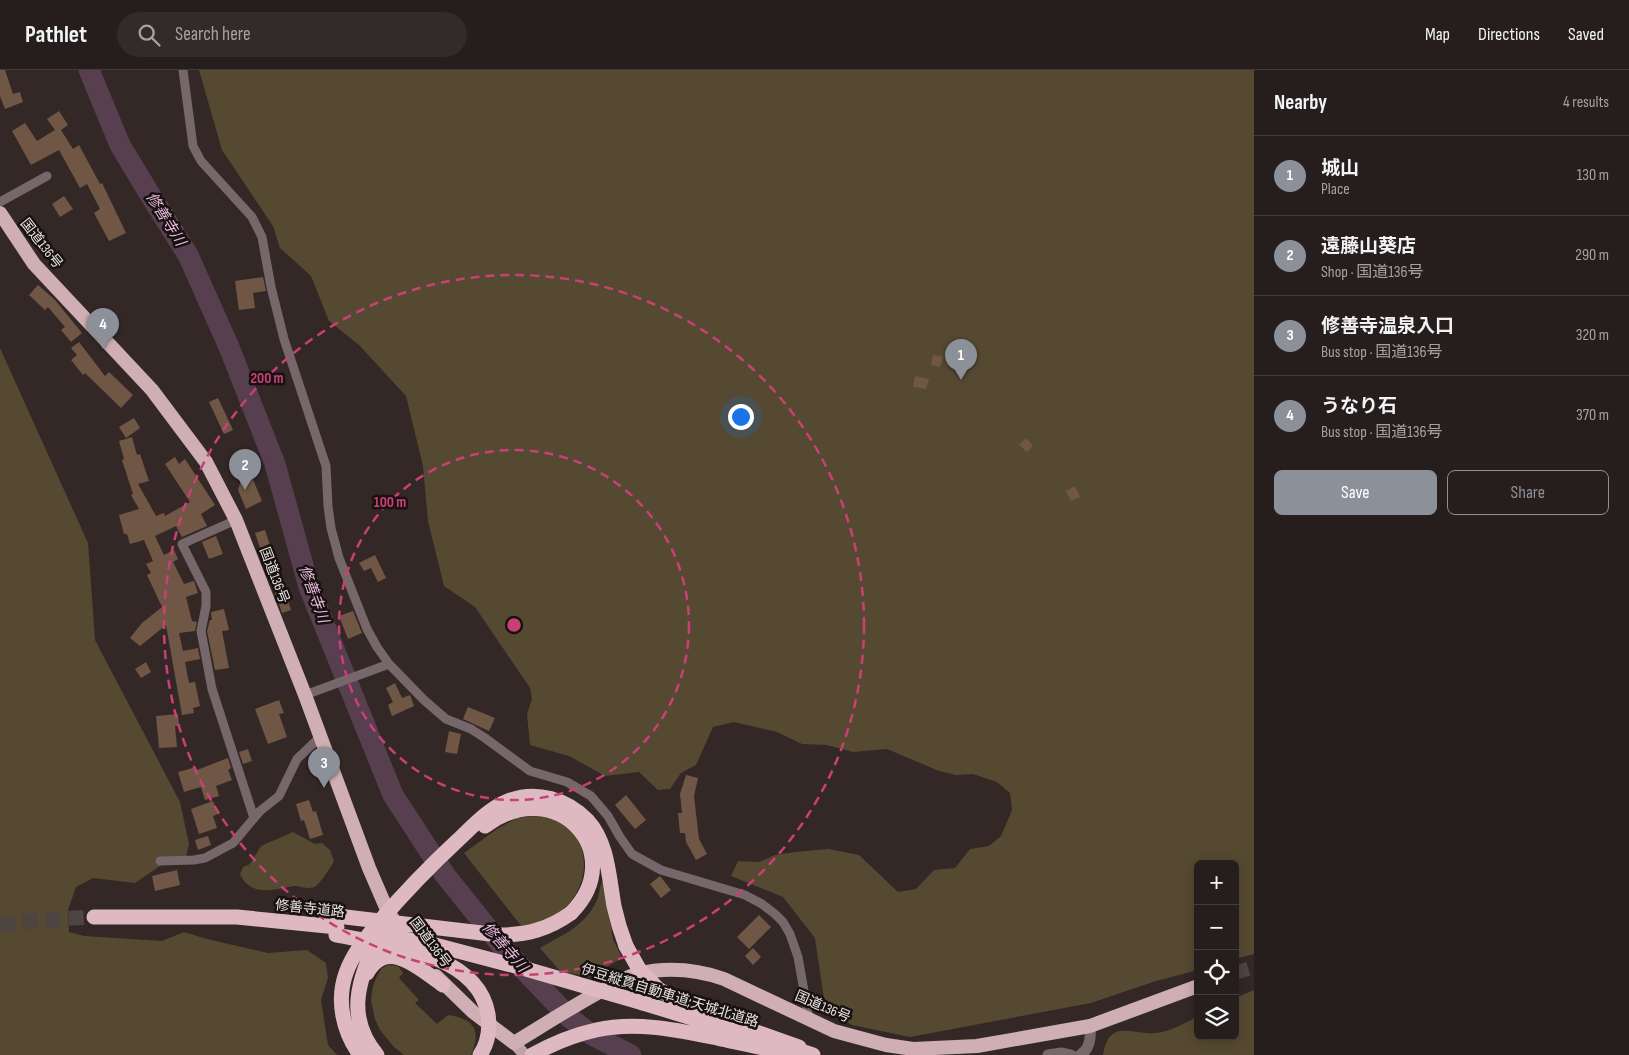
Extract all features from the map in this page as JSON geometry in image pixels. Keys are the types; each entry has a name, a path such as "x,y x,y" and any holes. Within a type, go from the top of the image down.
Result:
{"highway":[{"name":"国道136号","path":"0,212 34,264 152,390 206,462 236,520 310,694 320,737 369,868 388,912 416,952 443,985 473,1012 514,1043 625,978 650,972 682,970 703,972 724,979 834,1031 886,1046 914,1048 977,1046 1090,1026 1194,987"},
{"path":"360,1055 352,1042 343,1018 342,1006 346,973 356,951 388,912 486,814 508,801 530,796 541,796 557,800 572,808 588,821 600,840 618,922 626,946 639,969 658,989 700,1012 817,1055"},
{"path":"144,917 499,935 539,931 551,926 581,904 587,894 593,872 593,862 588,846 580,831 563,815 542,808 519,809 508,813 454,848"},
{"path":"376,1055 363,1036 359,1023 358,995 365,968 388,912"},
{"name":"修善寺道路","path":"94,917 195,916 246,918 337,926 435,945 518,967"},
{"path":"337,926 437,959 460,972 478,990 487,1010 489,1032 480,1055"},
{"path":"358,995 374,964 384,957 398,957 443,985"},
{"name":"伊豆縦貫自動車道;天城北道路","path":"518,967 813,1055"},
{"path":"532,1055 564,1039 588,1032 614,1027 633,1026 667,1028 796,1055"}],"main road":[{"path":"514,1043 526,1055"}],"street":[{"path":"183,70 193,146 202,161 252,217 262,238 284,339 326,466 331,528 339,558 377,647 389,664 424,700 446,719 471,729 530,771 567,782 591,796 608,816 627,848 643,861 661,870 745,895 775,914 783,922 790,934 798,957 809,1020"},
{"path":"0,202 47,176"},
{"path":"236,520 182,544 206,592 206,606 201,631 212,690 254,818"},
{"path":"310,694 366,671 389,664"},
{"path":"160,861 205,858 234,843 265,806 278,796 286,784 297,759 320,737"},
{"path":"1080,1055 1085,1053 1089,1046 1090,1026"},
{"path":"1048,1055 1062,1053 1071,1055"}],"shaded area":[{"path":"199,70 1254,70 1254,954 1239,958 1239,860 1194,860 1194,971 1156,981 1091,1003 910,1037 852,1025 834,1015 824,999 815,938 783,897 731,876 738,861 759,862 775,855 828,849 859,855 898,892 916,889 934,870 955,868 970,849 989,846 1001,836 1012,810 1010,793 997,782 973,774 956,775 939,771 887,749 853,752 827,745 802,744 777,732 734,722 713,727 696,765 681,773 670,789 658,790 639,772 605,776 569,756 530,745 527,714 532,699 530,688 475,607 444,586 428,521 423,466 406,396 359,345 329,321 311,276 280,248 273,226 222,150"},
{"path":"0,348 88,543 95,640 180,802 189,844 186,856 167,861 135,883 93,878 76,887 68,910 69,932 84,936 162,941 184,932 268,953 307,950 326,963 328,978 321,1000 328,1045 337,1055 0,1055"},
{"path":"548,815 571,829 580,844 584,857 581,883 567,906 557,915 543,923 522,927 464,853 497,829 517,818"},
{"path":"293,832 315,844 322,843 330,850 334,861 316,886 306,888 293,886 263,890 256,889 244,881 240,874 243,867 250,864 261,846"},
{"path":"603,881 613,939 622,958 589,977 560,971 540,948 573,929 586,917 597,900"},
{"path":"388,965 398,966 403,973 399,978 419,1000 415,1003 437,1024 448,1015 464,1019 470,1023 475,1032 476,1039 471,1055 404,1055 394,1047 380,1030 375,1019 371,1000 377,976 382,968"},
{"path":"1254,990 1254,1055 1103,1055 1110,1036 1116,1032 1161,1032 1177,1027 1194,1018 1194,1040 1239,1040 1239,996"}],"building":[{"path":"0,70 5,70 13,94 20,92 23,102 5,109 0,96"},
{"path":"59,111 68,125 61,130 73,149 79,145 100,184 102,183 126,233 109,241 94,213 100,209 87,184 80,188 59,150 31,165 12,131 25,123 37,141 55,130 47,119"},
{"path":"64,196 73,209 60,217 52,204"},
{"path":"263,277 266,291 253,293 255,308 239,310 235,281"},
{"path":"38,285 55,300 82,333 71,342 61,330 65,327 48,307 45,310 29,295"},
{"path":"79,342 105,376 109,372 133,395 121,408 85,373 83,375 71,360 77,355 71,348"},
{"path":"933,355 943,357 940,367 931,365"},
{"path":"915,376 929,379 926,389 913,387"},
{"path":"218,398 233,430 224,434 209,402"},
{"path":"134,418 140,428 126,438 119,427"},
{"path":"132,437 137,455 140,454 149,481 138,484 156,516 164,513 165,516 190,502 165,464 175,457 179,464 185,459 215,505 201,514 207,526 182,537 176,526 155,536 164,555 174,550 178,559 173,562 184,584 194,581 198,593 186,597 192,621 197,622 195,631 179,633 183,651 198,648 200,659 185,662 189,683 195,682 200,706 193,708 194,713 182,715 166,625 140,646 130,638 142,623 162,607 147,575 151,573 146,564 153,561 144,540 130,544 127,534 124,534 119,515 139,509 131,495 133,494 122,460 124,459 119,441"},
{"path":"1026,438 1033,446 1027,452 1019,445"},
{"path":"244,458 262,501 246,509 238,490"},
{"path":"1075,486 1080,497 1071,501 1066,491"},
{"path":"265,530 291,610 282,613 255,533"},
{"path":"216,536 223,554 209,559 202,542"},
{"path":"375,555 386,578 378,582 371,568 364,571 359,563"},
{"path":"224,609 229,630 222,631 229,668 215,670 207,631 210,620 212,620 211,612"},
{"path":"353,611 362,633 348,639 339,616"},
{"path":"146,662 151,672 141,678 135,669"},
{"path":"395,683 402,698 410,695 414,706 392,716 388,705 393,702 386,688"},
{"path":"279,700 284,713 279,714 287,737 268,744 255,709"},
{"path":"468,707 495,718 489,731 463,719"},
{"path":"178,714 179,726 175,726 177,747 159,748 156,716"},
{"path":"449,731 461,734 457,754 445,752"},
{"path":"248,749 252,761 243,764 239,752"},
{"path":"228,758 231,768 228,770 232,780 216,786 219,796 205,800 201,787 184,792 178,772 196,767 197,770"},
{"path":"686,775 698,778 694,796 699,839 707,854 696,860 686,842 685,833 680,833 678,813 682,813 680,794"},
{"path":"626,795 646,820 635,829 615,805"},
{"path":"309,800 313,812 316,811 323,835 310,839 304,820 301,821 296,804"},
{"path":"213,801 218,814 213,816 217,828 199,834 191,809"},
{"path":"208,836 211,845 198,850 195,840"},
{"path":"177,870 180,885 155,891 152,876"},
{"path":"660,876 671,890 661,898 650,884"},
{"path":"759,915 771,927 749,949 737,937"},
{"path":"753,948 761,957 753,965 745,956"}],"waterway":[{"name":"修善寺川","path":"89,70 120,145 188,255 229,347 275,464 309,587 393,795 445,875 506,951 570,1018 592,1035 631,1055"}],"tunnel":[{"path":"0,925 38,920 94,917"},
{"path":"1239,972 1254,967"}],"place":[{"name":"うなり石","path":"103,349"},
{"name":"城山","path":"961,380"},
{"name":"遠藤山葵店","path":"245,490"},
{"name":"修善寺温泉入口","path":"324,788"}]}
